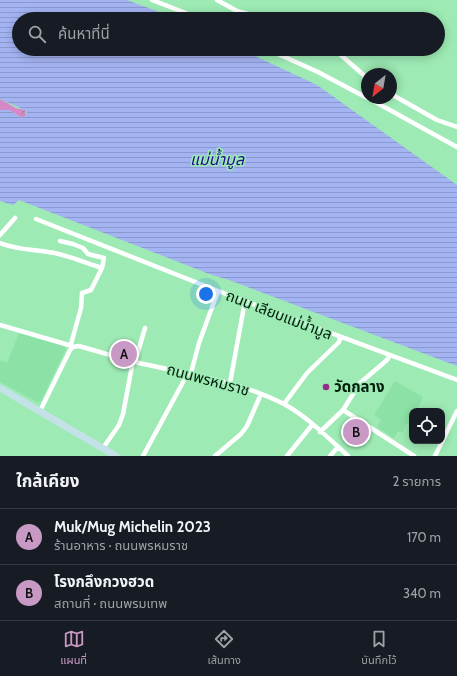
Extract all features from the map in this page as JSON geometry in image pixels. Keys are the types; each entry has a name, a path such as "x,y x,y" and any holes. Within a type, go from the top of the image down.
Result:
{"street":[{"path":"152,0 183,12"},
{"path":"217,0 224,2 241,12"},
{"path":"283,56 312,69 361,95"},
{"path":"342,56 361,73"},
{"path":"397,97 437,120 457,127"},
{"path":"378,104 457,147"},
{"path":"0,235 15,218"},
{"name":"ถนน เลียบแม่น้ำมูล","path":"36,219 340,338 457,380"},
{"path":"40,412 72,345 81,308 80,300 82,293 91,290 102,268 104,258 88,254 83,248 60,242"},
{"path":"0,243 18,249 54,253 102,268"},
{"path":"143,456 190,373 218,291"},
{"path":"230,382 245,301"},
{"name":"ถนนพรหมราช","path":"0,325 134,361 230,382 284,404 312,425 348,456"},
{"path":"103,448 119,425 123,414 134,361 145,328"},
{"path":"284,404 307,373 339,342 340,338"},
{"path":"320,432 343,410 360,383 388,360 390,355"},
{"path":"0,388 116,456"},
{"path":"215,456 241,434 247,426 261,394"},
{"path":"343,410 414,456"},
{"path":"435,456 457,411"},
{"path":"287,456 312,425"},
{"path":"330,456 338,447"}],"shaded area":[{"path":"19,333 64,346 66,349 41,401 37,402 0,382 0,362 1,360 7,363"},
{"path":"395,381 423,397 418,408 409,408 409,421 404,427 404,431 402,433 398,431 394,438 377,427 381,420 374,415"}],"green space":[{"path":"0,99 16,108 25,110 26,115 22,118 9,110 0,110"}],"water":[{"name":"แม่น้ำมูล","path":"0,0 127,0 159,12 12,12 12,56 255,56 317,85 457,185 457,366 229,280 212,275 19,200 13,205 0,201 0,110 9,110 22,118 27,112 0,99"}],"place":[{"name":"Muk/Mug Michelin 2023","path":"124,354"},
{"name":"วัดกลาง","path":"326,387"},
{"name":"โรงกลึงกวงฮวด","path":"356,432"}]}
